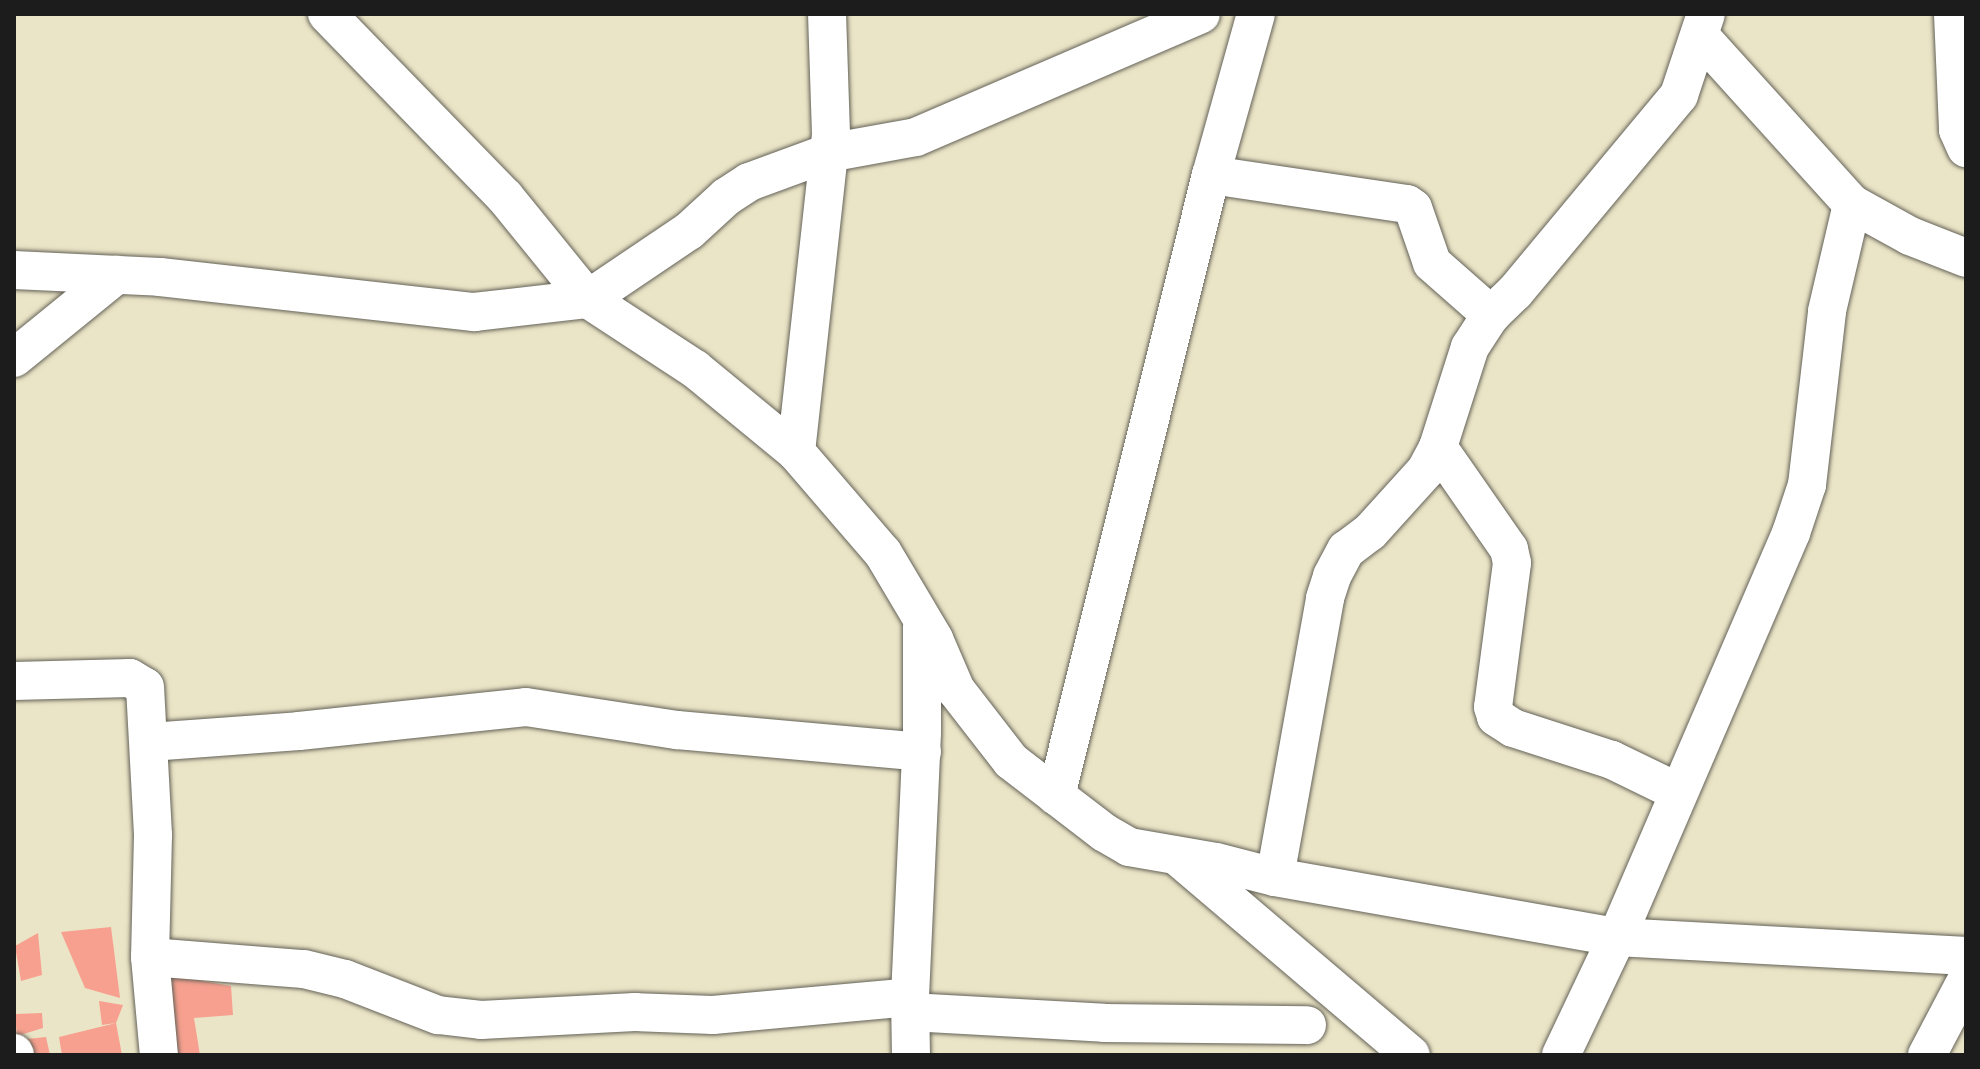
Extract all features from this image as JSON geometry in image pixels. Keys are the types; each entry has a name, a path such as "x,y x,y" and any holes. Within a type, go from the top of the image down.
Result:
{"street":[{"path":"327,14 505,197 588,299 695,369 796,452 883,553 922,618 956,690 1011,761 1129,847 1275,877 1617,937 1966,956"},
{"path":"796,452 831,134 827,14"},
{"path":"1147,14 1193,18"},
{"path":"1056,796 1211,175 1256,14"},
{"path":"1953,14 1950,30 1958,130 1966,148"},
{"path":"14,270 116,275 474,312 588,299 689,231 726,197 749,182 828,153 916,137 1193,18"},
{"path":"1704,25 1852,204 1910,236 1966,258"},
{"path":"1275,877 1325,598 1332,576 1346,550 1370,532 1426,470 1438,447 1470,347 1491,315 1515,292 1679,95 1704,25"},
{"path":"1211,175 1407,204 1413,208 1432,263 1491,315"},
{"path":"1561,1055 1617,937 1791,533 1807,485 1827,311 1852,204"},
{"path":"14,358 116,275"},
{"path":"1438,447 1509,549 1512,563 1493,707 1496,717 1513,728 1612,760 1678,792"},
{"path":"911,1055 910,1004 922,752 922,618"},
{"path":"14,681 130,678 139,682 148,701 153,835 150,957 159,1055"},
{"path":"150,742 299,731 526,707 677,730 922,752"},
{"path":"1177,856 1411,1055"},
{"path":"150,957 304,969 345,979 438,1015 481,1020 635,1012 713,1015 910,1004 1303,1040 1317,977"},
{"path":"1927,1055 1966,981"}],"building":[{"path":"111,927 120,998 85,988 61,932"},
{"path":"38,933 42,975 21,981 15,946"},
{"path":"158,973 231,986 233,1015 194,1018 200,1055 169,1055"},
{"path":"99,1001 123,1005 116,1023 102,1025"},
{"path":"42,1013 43,1028 17,1036 15,1014"},
{"path":"116,1023 122,1055 62,1055 59,1037"},
{"path":"46,1037 50,1055 22,1055 18,1040"}]}
